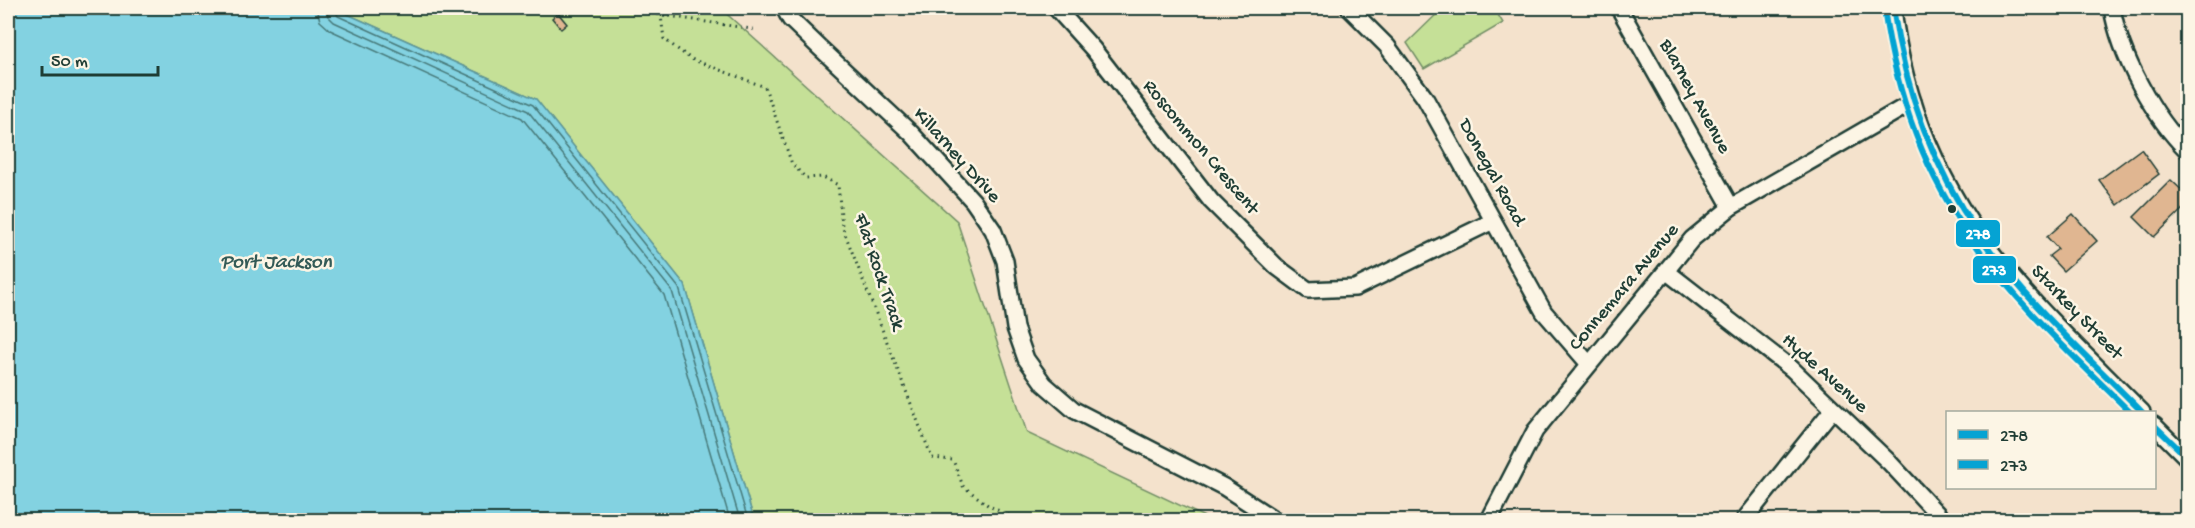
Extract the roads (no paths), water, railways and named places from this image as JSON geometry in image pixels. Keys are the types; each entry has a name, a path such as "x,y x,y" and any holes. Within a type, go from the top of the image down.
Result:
{"street":[{"name":"Killarney Drive","path":"784,8 790,19 911,133 973,201 993,230 1005,261 1015,328 1026,359 1044,384 1074,410 1224,487 1275,520"},
{"name":"Roscommon Crescent","path":"1056,8 1093,49 1211,201 1277,267 1308,290 1355,288 1493,221"},
{"name":"Donegal Road","path":"1349,8 1387,45 1425,98 1544,312 1589,364"},
{"name":"Blarney Avenue","path":"1619,8 1731,207"},
{"name":"Starkey Street","path":"1893,8 1896,33 1913,102 1928,144 1950,189 2000,263 2026,294 2141,411"},
{"path":"2112,8 2128,58 2147,98 2187,151"},
{"name":"Connemara Avenue","path":"1489,520 1535,430 1692,239 1731,207 1913,102"},
{"name":"Hyde Avenue","path":"1666,271 1792,369 1889,462 1943,520"},
{"path":"1744,520 1833,409"},
{"path":"2156,427 2187,459"}],"water":[{"name":"Port Jackson","path":"8,8 334,8 536,99 685,285 754,520 8,520"}]}
